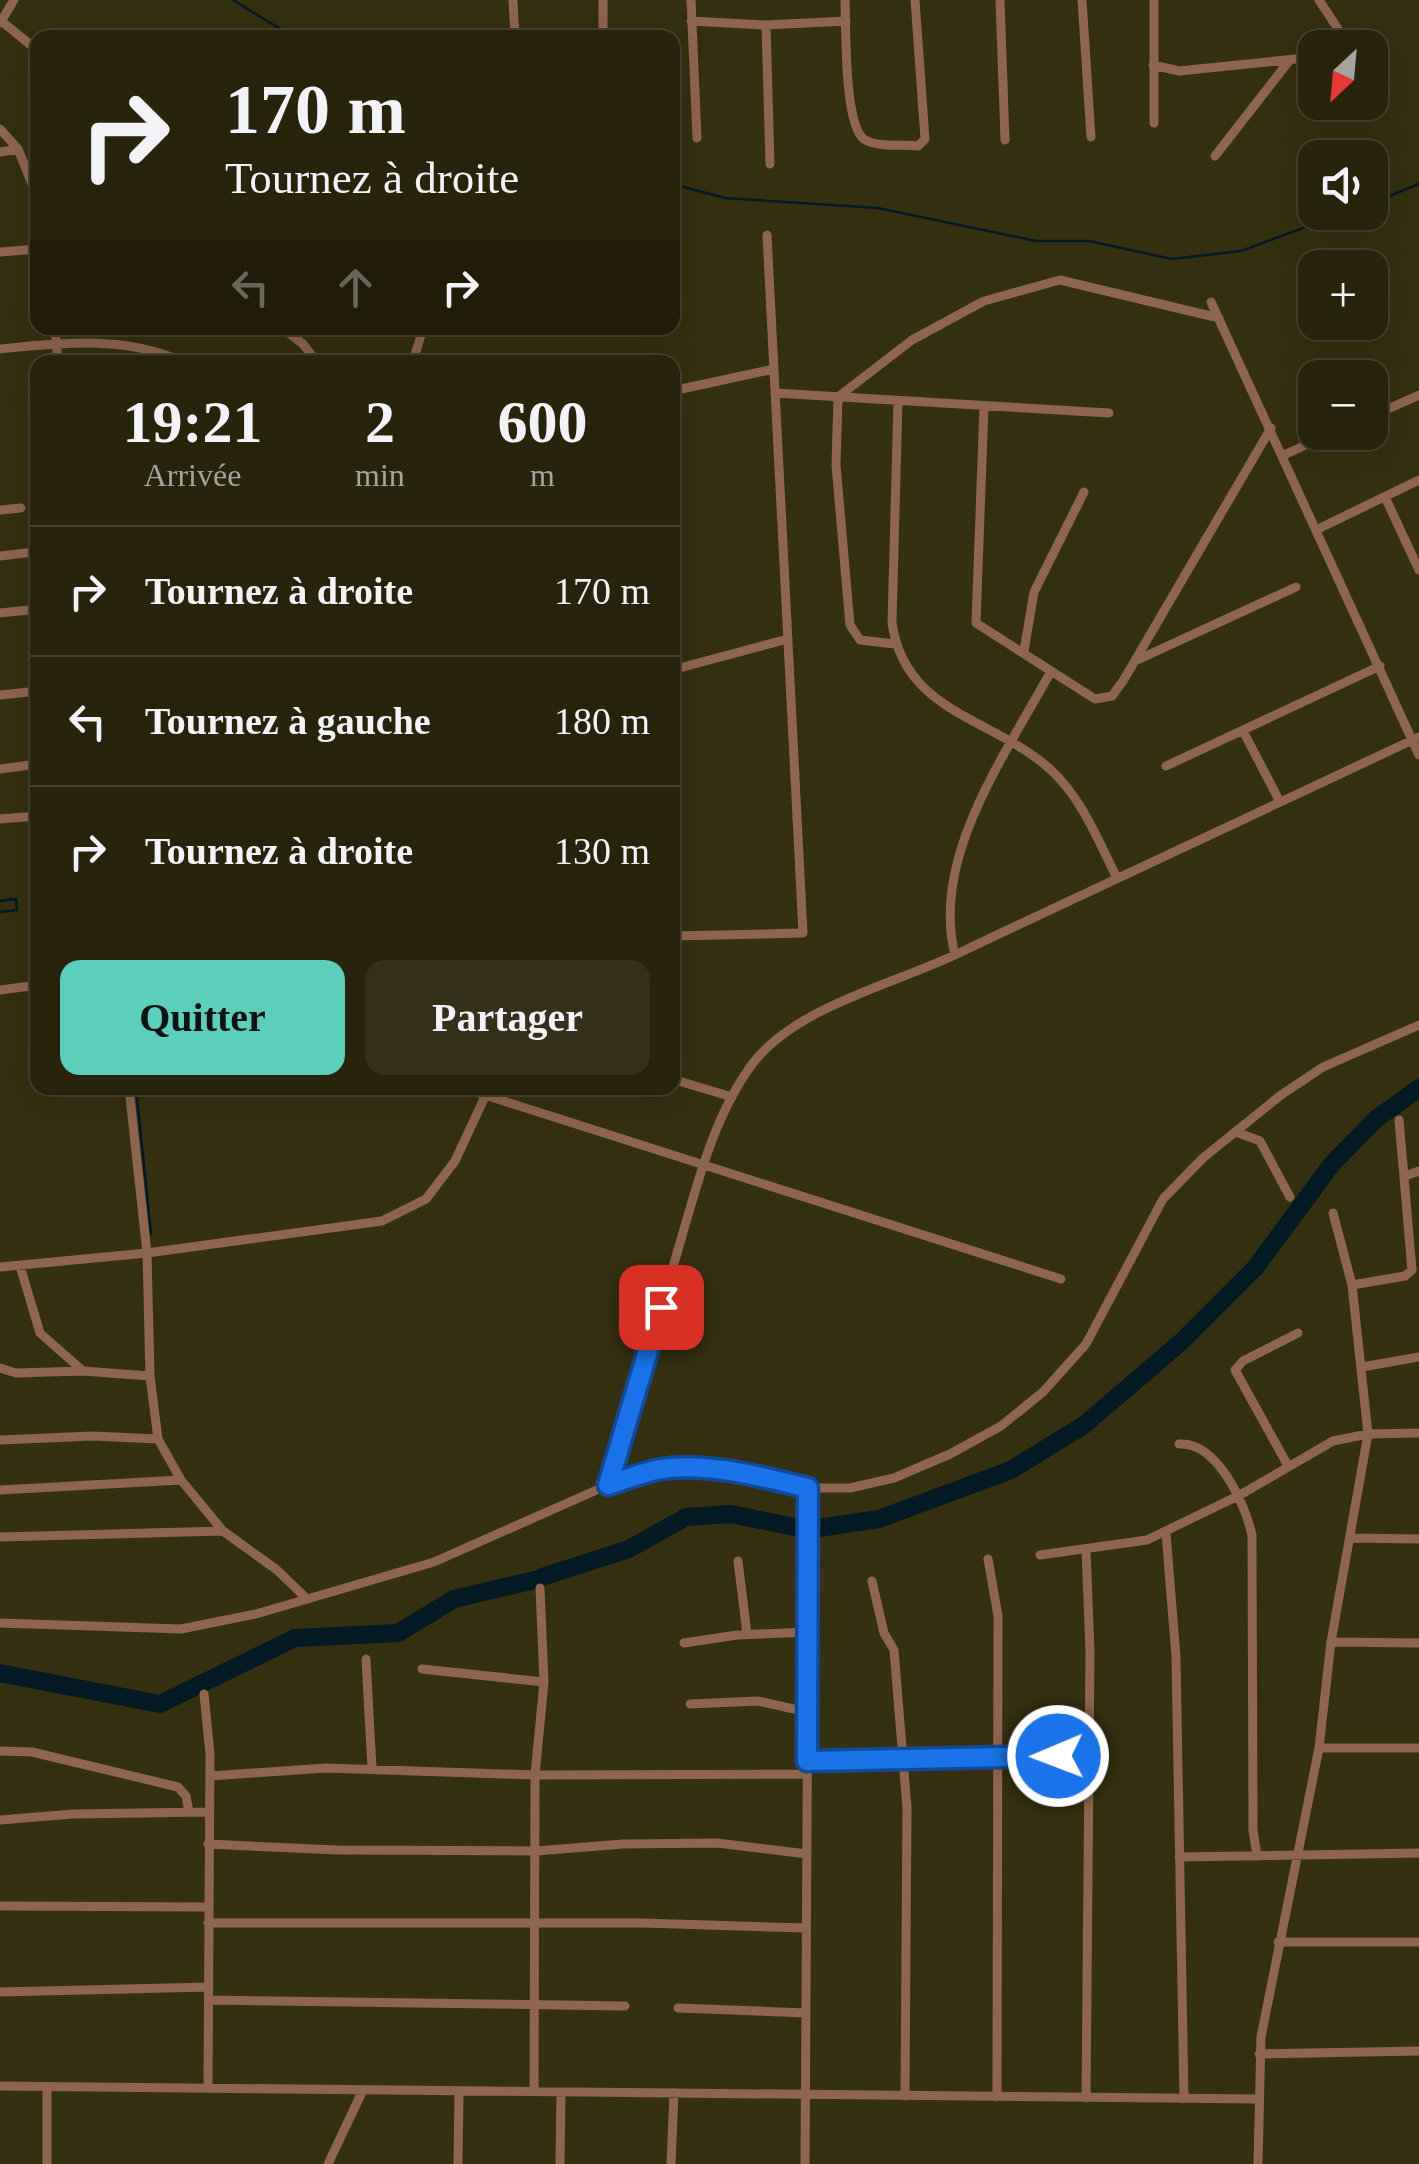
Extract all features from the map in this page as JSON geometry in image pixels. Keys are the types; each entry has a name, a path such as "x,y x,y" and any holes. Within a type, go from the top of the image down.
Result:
{"street":[{"path":"14,0 1,21 30,45"},
{"path":"513,0 515,30"},
{"path":"603,0 603,30"},
{"path":"690,0 697,138"},
{"path":"845,0 850,95 857,131 870,142 918,146 925,140 915,0"},
{"path":"1000,0 1004,140"},
{"path":"1082,0 1091,138"},
{"path":"1154,0 1154,122"},
{"path":"1319,0 1338,30"},
{"path":"691,22 766,25 846,21"},
{"path":"766,25 770,164"},
{"path":"1153,65 1179,71 1298,59"},
{"path":"1216,156 1290,60"},
{"path":"0,129 18,149 30,179"},
{"path":"0,152 18,149"},
{"path":"680,936 803,933 767,235"},
{"path":"0,252 30,250"},
{"path":"838,397 912,340 984,301 1060,280 1219,318"},
{"path":"1211,302 1416,738 1419,754"},
{"path":"55,335 57,355"},
{"path":"291,335 312,355"},
{"path":"0,350 107,343 162,355"},
{"path":"680,389 774,368"},
{"path":"776,393 1109,413"},
{"path":"1388,409 1419,395"},
{"path":"838,397 836,465 850,626 860,640 895,644"},
{"path":"898,401 892,623 895,644 914,681 936,701 1012,743 1049,768 1071,791 1116,876"},
{"path":"984,406 976,623 1095,698 1104,699 1112,696 1134,661 1271,428"},
{"path":"1284,455 1298,449"},
{"path":"1318,529 1419,480"},
{"path":"1024,651 1034,592 1084,492"},
{"path":"1385,497 1419,570"},
{"path":"0,510 20,508"},
{"path":"0,556 30,552"},
{"path":"1134,661 1296,588"},
{"path":"0,613 30,609"},
{"path":"680,668 788,639"},
{"path":"1166,766 1380,666"},
{"path":"954,956 951,899 955,869 974,818 1051,671"},
{"path":"0,695 30,692"},
{"path":"1243,731 1279,800"},
{"path":"608,1485 704,1164 732,1097 754,1062 779,1037 814,1015 954,956 1116,876 1416,738"},
{"path":"0,768 30,765"},
{"path":"0,819 30,817"},
{"path":"0,990 30,986"},
{"path":"0,1623 181,1629 256,1614 434,1562 608,1485 661,1469 741,1474 808,1488 850,1488 908,1472 1001,1426 1043,1392 1086,1344 1163,1200 1182,1178 1281,1094 1323,1067 1419,1025"},
{"path":"680,1081 732,1097"},
{"path":"129,1095 147,1253 150,1376 158,1439 181,1480 223,1531 277,1570 305,1597"},
{"path":"0,1267 147,1253 382,1221 426,1199 455,1160 486,1095"},
{"path":"500,1095 1061,1279"},
{"path":"1352,1285 1414,1273 1400,1120"},
{"path":"1236,1132 1260,1141 1290,1197"},
{"path":"1405,1176 1419,1171"},
{"path":"1258,2164 1259,2054 1319,1748 1331,1642 1368,1434 1352,1285 1333,1213"},
{"path":"20,1266 40,1333 83,1371"},
{"path":"1287,1464 1235,1370 1244,1361 1298,1334"},
{"path":"1362,1367 1419,1357"},
{"path":"0,1368 16,1374 83,1371 150,1376"},
{"path":"1040,1556 1132,1544 1166,1533 1333,1441 1368,1434 1419,1433"},
{"path":"0,1440 92,1436 158,1439"},
{"path":"1179,1444 1198,1447 1240,1494 1252,1535 1252,1830 1257,1856"},
{"path":"0,1490 181,1480"},
{"path":"805,2164 808,1488"},
{"path":"0,1538 223,1531"},
{"path":"1166,1533 1176,1657 1184,2099"},
{"path":"1352,1538 1419,1539"},
{"path":"1086,1550 1090,1652 1086,2098"},
{"path":"988,1559 998,1616 997,2097"},
{"path":"738,1561 747,1634"},
{"path":"872,1582 884,1633 894,1650 907,1808 905,2096"},
{"path":"534,2092 535,1775 544,1682 540,1588"},
{"path":"684,1643 747,1634 809,1632"},
{"path":"1331,1642 1419,1643"},
{"path":"366,1660 372,1769"},
{"path":"422,1669 544,1682"},
{"path":"204,1694 210,1776 208,2088"},
{"path":"690,1704 758,1701 808,1712"},
{"path":"1319,1748 1419,1748"},
{"path":"0,1751 32,1752 178,1787 186,1796 189,1812"},
{"path":"807,1761 1088,1755"},
{"path":"210,1776 372,1769 535,1775 807,1774"},
{"path":"0,1820 209,1812"},
{"path":"208,1844 536,1852 623,1844 717,1843 806,1854"},
{"path":"1179,1857 1419,1853"},
{"path":"0,1906 208,1907"},
{"path":"208,1923 806,1928"},
{"path":"1278,1942 1419,1942"},
{"path":"0,1992 209,1987"},
{"path":"209,2000 625,2006"},
{"path":"678,2008 806,2013"},
{"path":"1259,2054 1419,2051"},
{"path":"0,2086 1258,2100"},
{"path":"47,2087 47,2164"},
{"path":"328,2164 363,2090"},
{"path":"458,2091 458,2164"},
{"path":"560,2164 561,2092"},
{"path":"671,2164 674,2093"}],"waterway":[{"path":"233,0 282,30"},
{"path":"1388,197 1419,184"},
{"path":"680,186 725,198 878,208 1036,241 1089,241 1172,259 1241,251 1298,230"},
{"path":"0,901 16,899 17,910 0,912"},
{"path":"812,1529 879,1519 1011,1470 1084,1425 1181,1342 1255,1268 1332,1164 1376,1119 1419,1088"},
{"path":"137,1095 151,1234"},
{"path":"542,1577 629,1549 686,1517 731,1514 804,1529"},
{"path":"0,1673 160,1704 295,1638 398,1633 454,1599 535,1580"}],"route":[{"path":"661,1307 608,1485 661,1469 688,1469 741,1474 808,1488 807,1761 1058,1756"}]}
